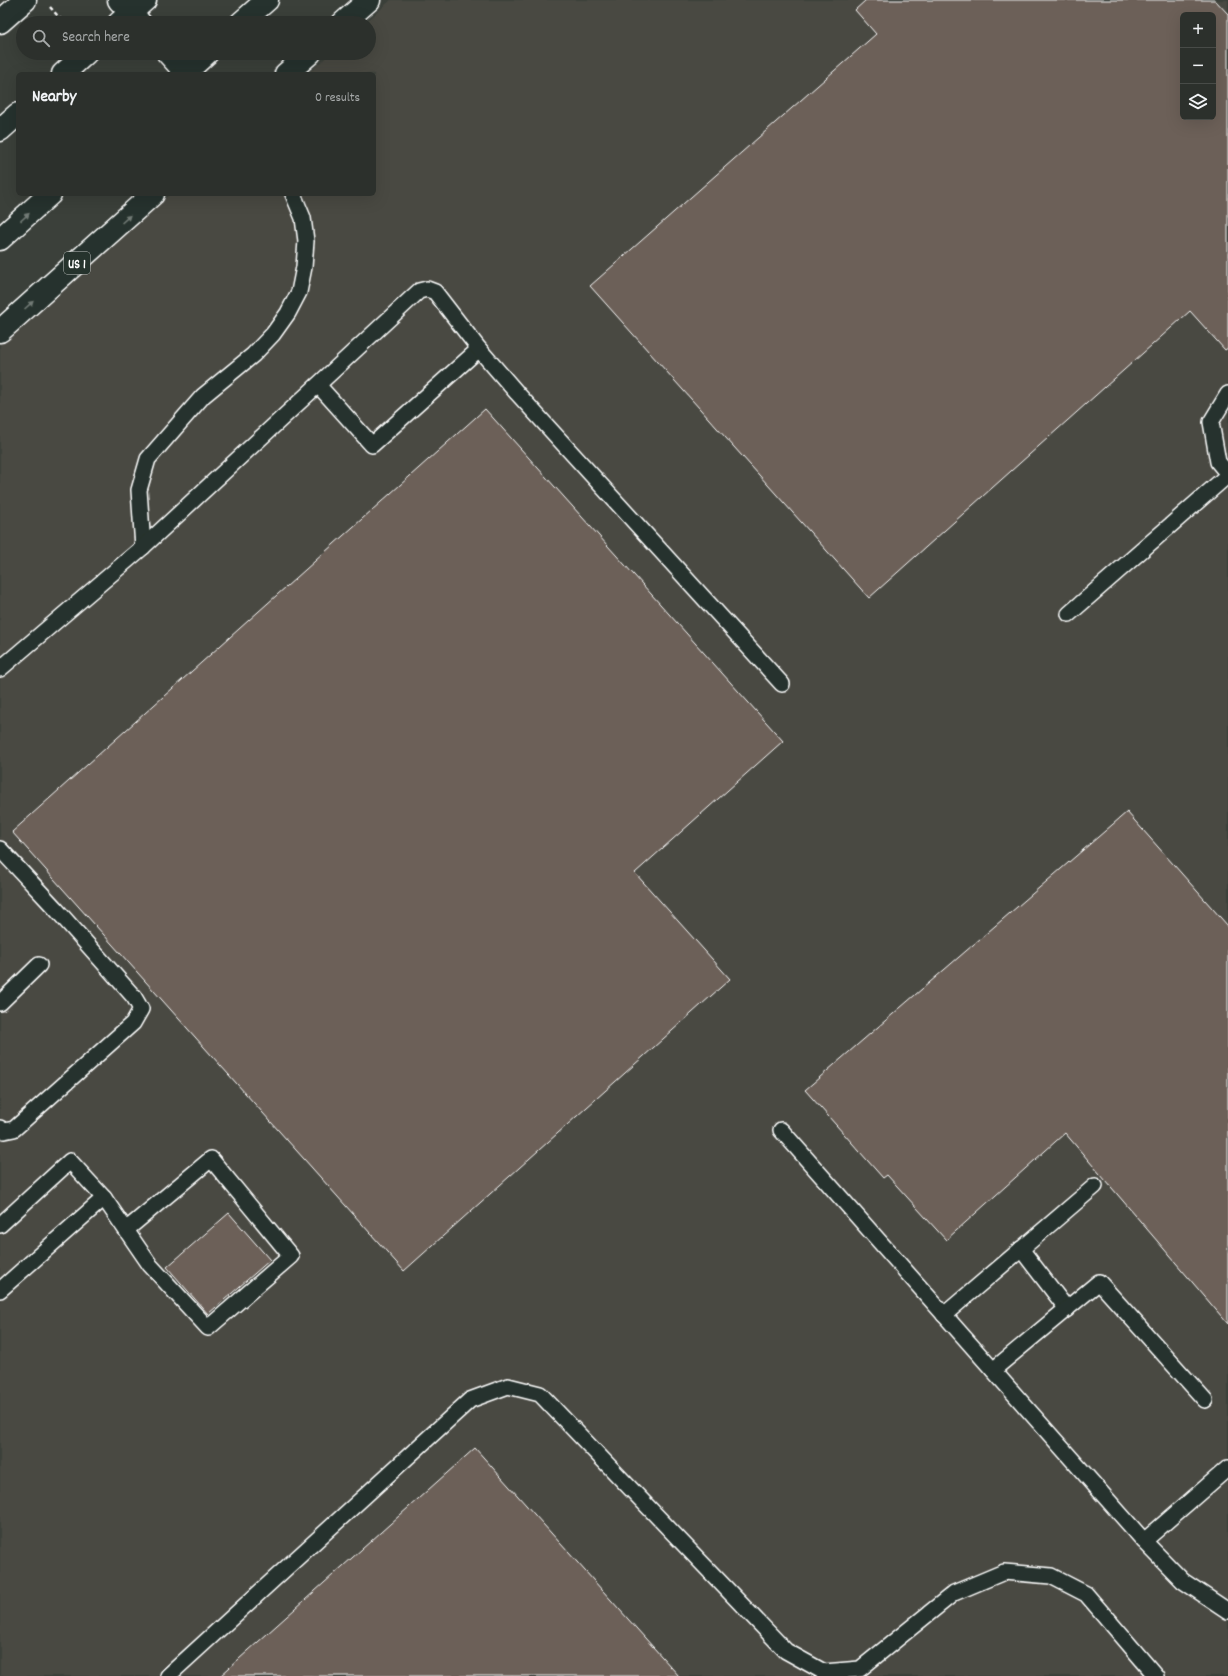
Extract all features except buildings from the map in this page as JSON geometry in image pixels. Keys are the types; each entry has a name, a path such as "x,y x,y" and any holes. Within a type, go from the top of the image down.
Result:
{"main road":[{"path":"0,22 25,0"},
{"path":"249,16 267,0"},
{"path":"351,16 369,0"},
{"path":"65,72 78,60"},
{"path":"174,60 184,72"},
{"path":"188,72 201,60"},
{"path":"288,72 302,60"},
{"path":"0,130 16,116"},
{"path":"0,239 48,196"},
{"name":"US 1","path":"0,332 151,196"}],"lane":[{"path":"143,547 139,490 148,459 204,396 253,355 272,334 288,313 299,292 304,267 306,241 303,218 294,196"},
{"path":"0,669 143,547 419,291 427,289 435,292 479,349 559,441 782,684"},
{"path":"318,385 372,445 479,349"},
{"path":"1069,614 1228,474 1218,462 1211,422 1228,394"},
{"path":"0,849 108,967 134,997 141,1009 133,1023 14,1129 4,1131 0,1128"},
{"path":"0,1003 39,965"},
{"path":"781,1130 1144,1540 1183,1581 1228,1611"},
{"path":"0,1225 70,1160 104,1198 150,1265 208,1328 291,1256 211,1159 126,1230"},
{"path":"944,1314 1095,1186"},
{"path":"0,1290 104,1198"},
{"path":"1021,1249 1066,1309"},
{"path":"994,1370 1099,1282 1205,1400"},
{"path":"168,1676 470,1400 508,1386 540,1394 786,1651 824,1672 860,1669 954,1593 1004,1572 1051,1576 1086,1594 1156,1676"},
{"path":"1144,1540 1228,1468"}],"path":[{"path":"50,7 58,16"}],"shaded area":[{"path":"391,0 1228,0 1228,1676 0,1676 0,343 168,196 376,196 376,72 309,72 323,60 376,60 376,16 373,16"}]}
